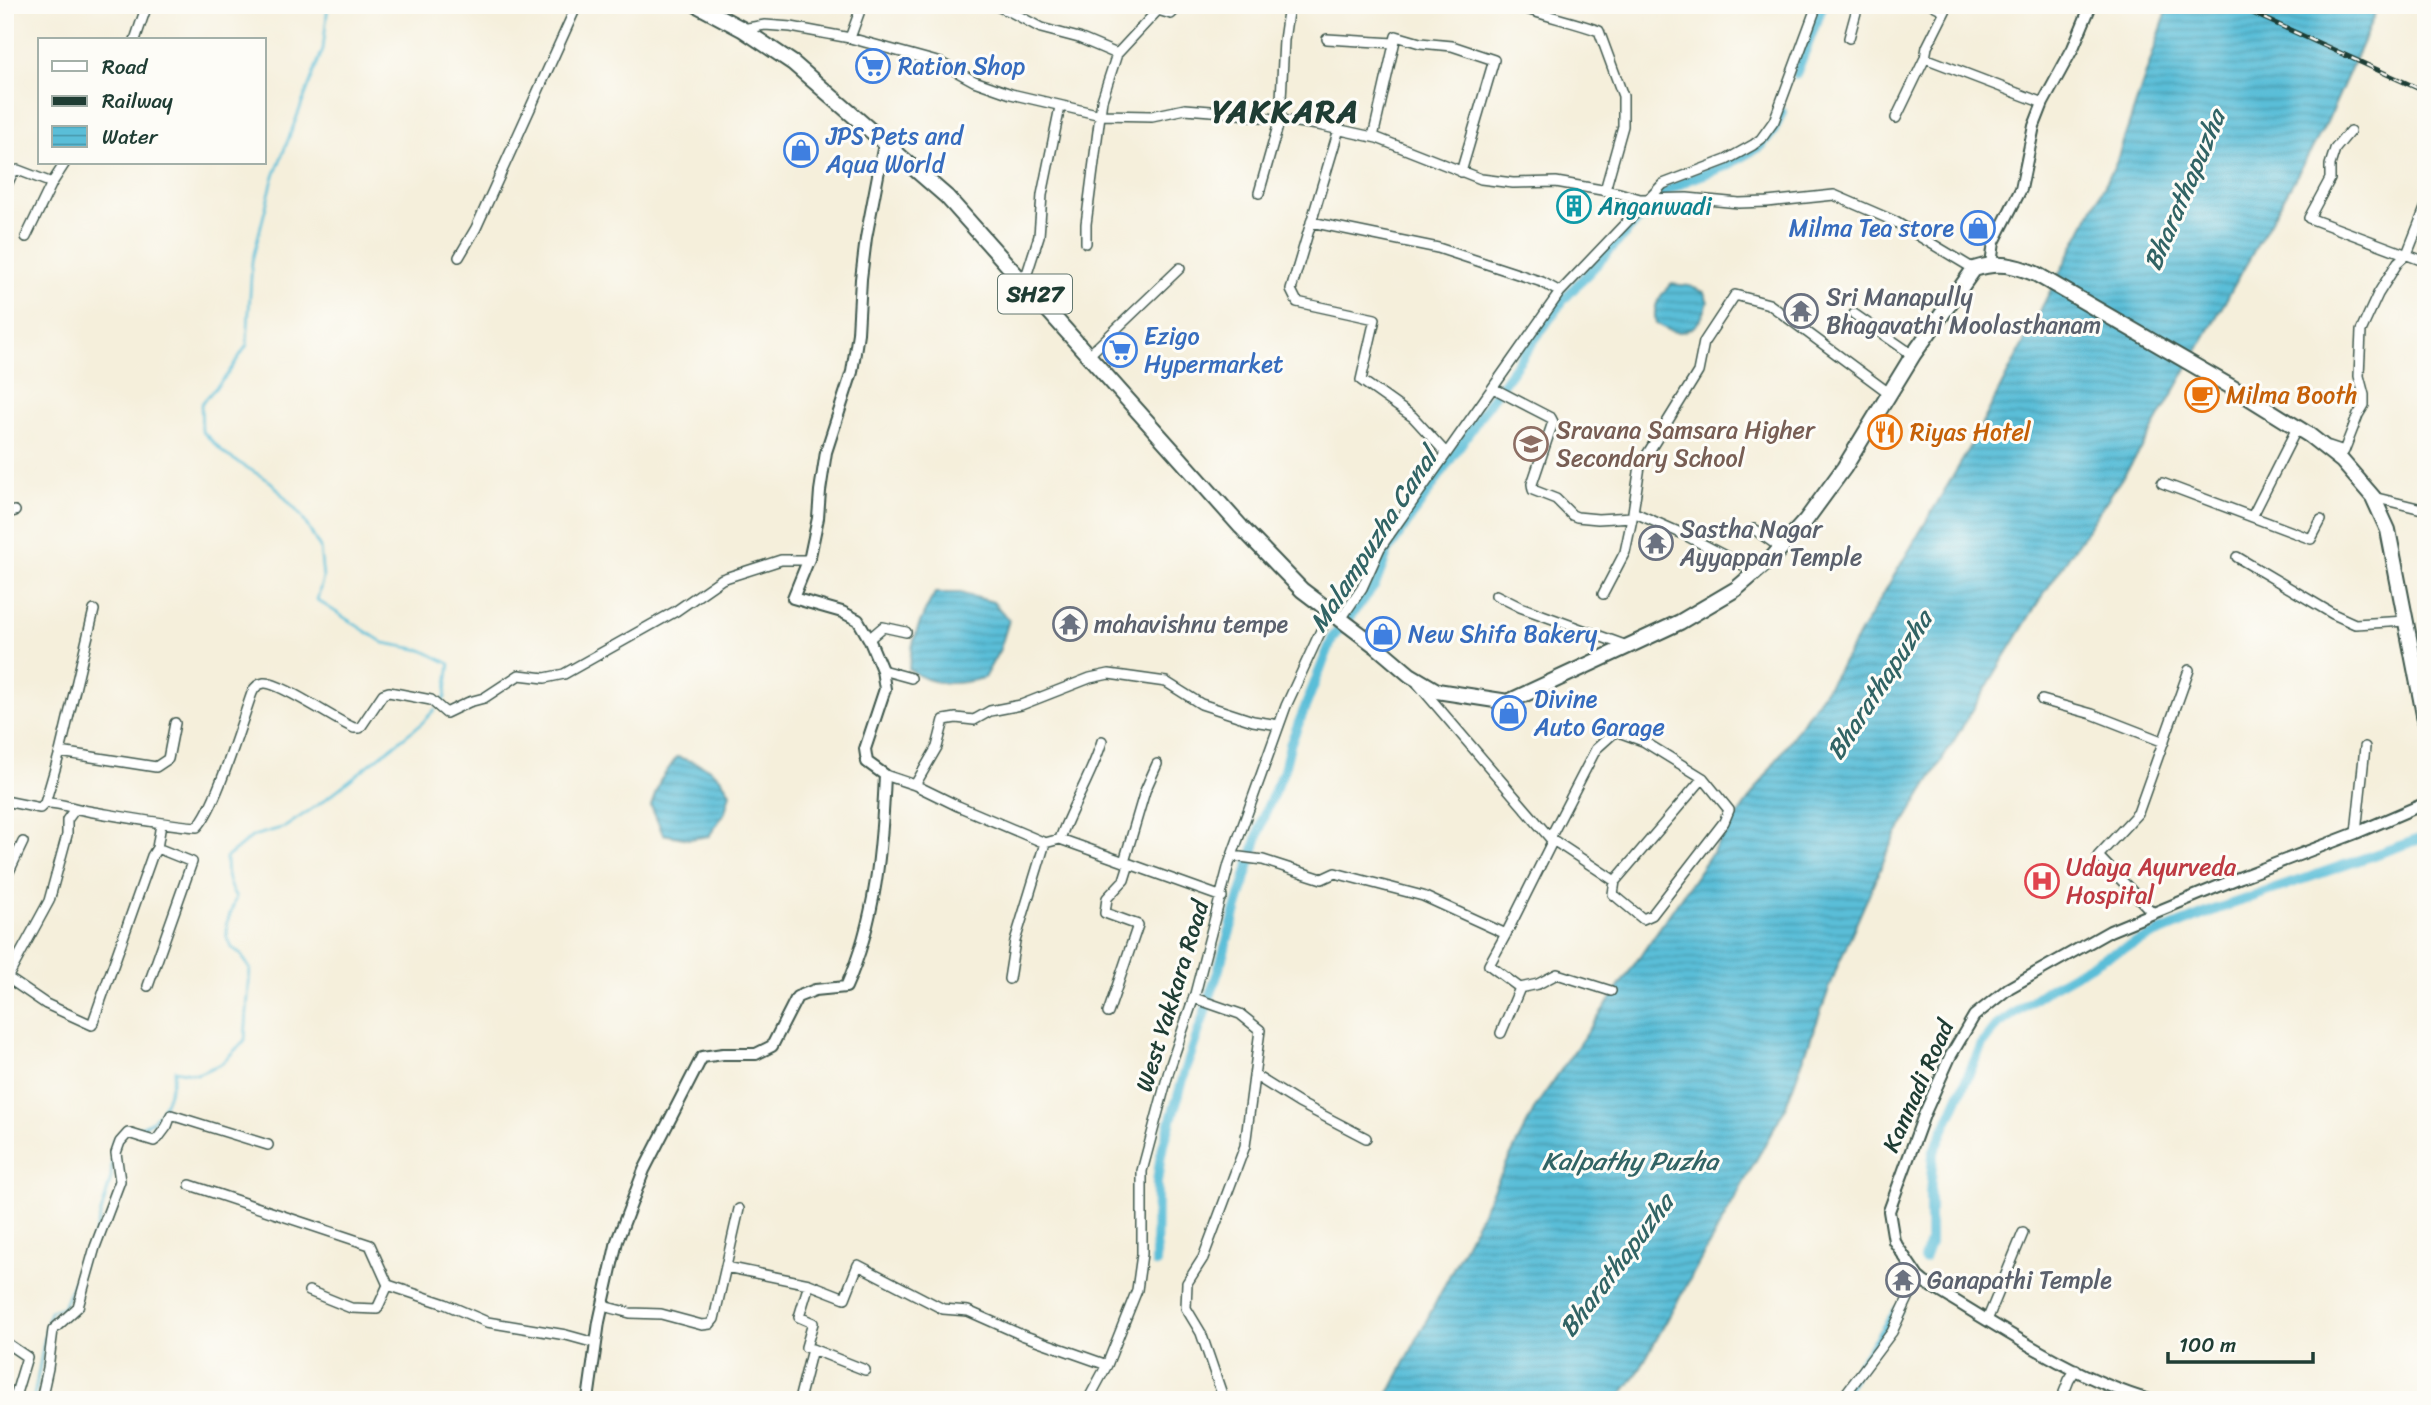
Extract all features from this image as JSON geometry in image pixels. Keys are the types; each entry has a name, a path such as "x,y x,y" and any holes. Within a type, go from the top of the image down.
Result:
{"main road":[{"name":"SH27","path":"697,5 742,29 793,63 947,197 1241,527 1302,590 1409,675 1437,691 1508,702 1681,622 1737,589 1807,520 1844,468 1913,355 1974,269"},
{"path":"1974,269 1992,264 2012,264 2036,274 2203,370 2297,428 2342,461 2373,497 2388,530 2426,725"}],"street":[{"path":"136,38 146,5"},
{"path":"459,257 477,228 578,5"},
{"path":"850,38 862,5"},
{"path":"994,5 1012,8 1041,28 1079,38 1117,54"},
{"path":"1086,243 1102,100 1117,54 1158,10 1171,13 1180,5"},
{"path":"1259,193 1280,120 1289,5"},
{"path":"1516,5 1542,16 1573,22 1599,32 1623,96 1623,126 1605,190"},
{"name":"West Yakkara Road","path":"1088,1400 1107,1366 1137,1290 1142,1254 1142,1171 1170,1067 1194,998 1232,856 1279,725 1340,619 1363,588 1380,548 1560,292 1657,198 1663,184 1726,160 1761,139 1774,121 1817,5"},
{"path":"1849,38 1858,5"},
{"path":"1896,118 1947,8 1933,5"},
{"path":"1992,264 1994,242 2021,189 2034,126 2091,5"},
{"path":"742,29 765,25 791,27 850,38 941,63 974,81 1011,94 1101,115 1152,116 1185,109 1339,129 1373,137 1481,179 1513,183 1556,182 1640,199 1767,202 1834,195 1894,221 1974,269"},
{"path":"1373,137 1396,36 1420,43 1452,46 1494,60 1461,172"},
{"path":"1327,38 1394,44"},
{"path":"1925,58 2043,103"},
{"path":"1024,283 1040,236 1042,195 1060,107"},
{"path":"1339,129 1292,290 1297,302 1375,319 1360,380 1413,417 1446,453"},
{"path":"2350,131 2335,149 2330,165 2330,179 2309,218 2426,262"},
{"path":"884,144 866,238 852,372 826,452 818,517 809,560 793,598 842,612 858,620 869,639 882,670 885,689 865,749 867,762 885,775 915,785 1045,843 1060,839 1222,897"},
{"path":"26,237 64,164"},
{"path":"5,189 13,172 18,170 52,183"},
{"path":"2317,442 2344,451 2364,405 2360,376 2361,331 2378,294 2398,262 2407,254 2426,206"},
{"path":"1311,222 1438,248 1542,282 1560,292"},
{"path":"1089,355 1180,268"},
{"path":"1603,594 1625,552 1640,466 1698,372 1704,342 1735,295 1769,304 1889,393"},
{"path":"1854,314 1913,355"},
{"path":"1493,388 1552,420 1553,425 1532,490 1556,499 1577,517 1598,519 1633,514 1683,534 1756,572"},
{"path":"2252,517 2297,428"},
{"path":"2162,484 2311,539 2321,520"},
{"path":"2373,497 2426,510"},
{"path":"1754,529 1781,548"},
{"path":"2237,557 2333,614 2355,624 2406,621"},
{"path":"45,803 52,802 75,809 160,824 197,827 202,822 219,785 254,689 258,685 263,683 277,687 354,728 360,728 383,694 389,692 431,700 446,713 484,698 519,675 545,678 564,674 676,611 722,579 781,560 809,560"},
{"path":"1496,594 1520,607 1628,647"},
{"path":"5,801 40,808 45,803 94,610"},
{"path":"869,639 883,626 906,632"},
{"path":"882,670 911,678"},
{"path":"2153,913 2098,856 2138,813 2189,670"},
{"path":"915,785 937,747 944,720 974,720 990,711 1021,705 1090,678 1109,674 1166,682 1201,704 1240,717 1279,725"},
{"path":"1409,675 1551,839 1615,880"},
{"path":"2042,700 2164,742"},
{"path":"60,752 156,767 168,760 175,723"},
{"path":"1611,991 1557,974 1538,984 1520,988 1489,965 1596,750 1616,731 1643,741 1703,778 1729,810 1724,822 1652,915 1643,919 1613,894 1615,880 1703,778"},
{"path":"1060,839 1069,812 1096,761 1102,741"},
{"path":"2356,833 2365,747"},
{"path":"1108,1013 1138,925 1105,913 1107,898 1124,880 1145,791 1157,764"},
{"path":"588,1400 603,1306 617,1241 631,1199 702,1058 723,1054 756,1054 772,1046 797,997 815,990 846,987 865,936 880,861 885,775"},
{"name":"Kannadi Road","path":"2150,1400 2076,1369 2035,1348 1917,1277 1894,1241 1889,1211 1924,1115 1950,1057 1973,1016 2009,988 2110,931 2426,803"},
{"path":"75,809 67,820 67,835 48,901 6,978 46,1004 92,1025 157,848 160,824"},
{"path":"5,880 23,842"},
{"path":"1009,979 1016,941 1045,843"},
{"path":"148,986 192,862 157,848"},
{"path":"1232,856 1263,860 1322,879 1335,873 1423,896 1506,934"},
{"path":"1500,1033 1520,988"},
{"path":"1194,998 1240,1014 1260,1030 1245,1146 1203,1258 1187,1283 1186,1308 1202,1333 1224,1400"},
{"path":"1254,1075 1299,1103 1366,1138"},
{"path":"41,1400 53,1330 78,1307 95,1247 120,1181 116,1153 120,1142 128,1133 154,1141 172,1115 268,1145"},
{"path":"190,1185 370,1245 388,1285 445,1304 486,1322 566,1335 596,1343"},
{"path":"603,1306 630,1313 661,1314 702,1325 710,1324 714,1320 739,1209"},
{"path":"1988,1318 2024,1233"},
{"path":"726,1267 809,1284 845,1298 858,1265 943,1309 968,1311 1022,1335 1107,1366"},
{"path":"1841,1400 1892,1332 1917,1277"},
{"path":"809,1284 799,1317 813,1324 806,1347 865,1370"},
{"path":"309,1292 351,1308 377,1309 388,1285"},
{"path":"5,1342 27,1357 14,1400"},
{"path":"799,1400 812,1349"},
{"path":"2061,1400 2076,1369"}],"water":[{"path":"2169,5 2379,5 2327,122 2142,448 2037,604 1891,844 1838,965 1785,1108 1636,1376 1617,1400 1384,1400 1536,1106 1834,677 1969,449 2116,163"},
{"path":"1671,284 1689,286 1704,292 1708,302 1700,319 1689,330 1674,332 1656,323 1658,302"},
{"path":"935,593 960,593 993,602 1009,620 1000,649 984,678 964,682 936,682 909,669 918,629"},
{"path":"677,757 714,772 730,793 725,812 709,836 689,839 663,834 651,806 660,781"}],"waterway":[{"path":"328,5 323,49 273,179 252,261 247,345 227,375 201,404 202,431 226,455 271,482 302,517 320,548 323,578 317,600 384,643 422,650 450,664 445,698 440,704"},
{"name":"Malampuzha Canal","path":"1796,74 1823,5"},
{"name":"Malampuzha Canal","path":"1156,1263 1157,1182 1161,1154 1264,815 1284,770 1290,745 1333,637 1375,585 1388,551 1563,300 1663,193 1725,166 1759,147 1773,132 1782,112"},
{"path":"33,1400 50,1311 63,1307 96,1231 111,1178 113,1140 125,1129 137,1128 155,1118 166,1102 175,1070 197,1074 221,1064 245,1040 250,969 227,938 227,923 236,897 228,878 226,858 253,836 285,827 322,802 422,723 435,709"},
{"path":"1924,1259 1930,1243 1933,1154 1982,1044 1996,1026 2050,988 2105,957 2158,933 2217,909 2426,837"},
{"path":"1836,1400 1898,1310"}],"railway":[{"path":"2235,5 2426,92"}],"place":[{"name":"Ration Shop","path":"873,66"},
{"name":"JPS Pets and Aqua World","path":"801,150"},
{"name":"Anganwadi","path":"1574,206"},
{"name":"Milma Tea store","path":"1978,228"},
{"name":"Sri Manapully Bhagavathi Moolasthanam","path":"1801,311"},
{"name":"Ezigo Hypermarket","path":"1120,350"},
{"name":"Milma Booth","path":"2202,395"},
{"name":"Riyas Hotel","path":"1885,432"},
{"name":"Sravana Samsara Higher Secondary School","path":"1531,444"},
{"name":"Sastha Nagar Ayyappan Temple","path":"1656,543"},
{"name":"mahavishnu tempe","path":"1070,624"},
{"name":"New Shifa Bakery","path":"1383,634"},
{"name":"Divine Auto Garage","path":"1509,713"},
{"name":"Udaya Ayurveda Hospital","path":"2042,881"},
{"name":"Ganapathi Temple","path":"1903,1280"}],"district":[{"name":"YAKKARA","path":"1286,111"}],"water label":[{"name":"Bharathapuzha","path":"2184,190"},
{"name":"Bharathapuzha","path":"1879,685"},
{"name":"Kalpathy Puzha","path":"1630,1161"},
{"name":"Bharathapuzha","path":"1616,1265"}]}
